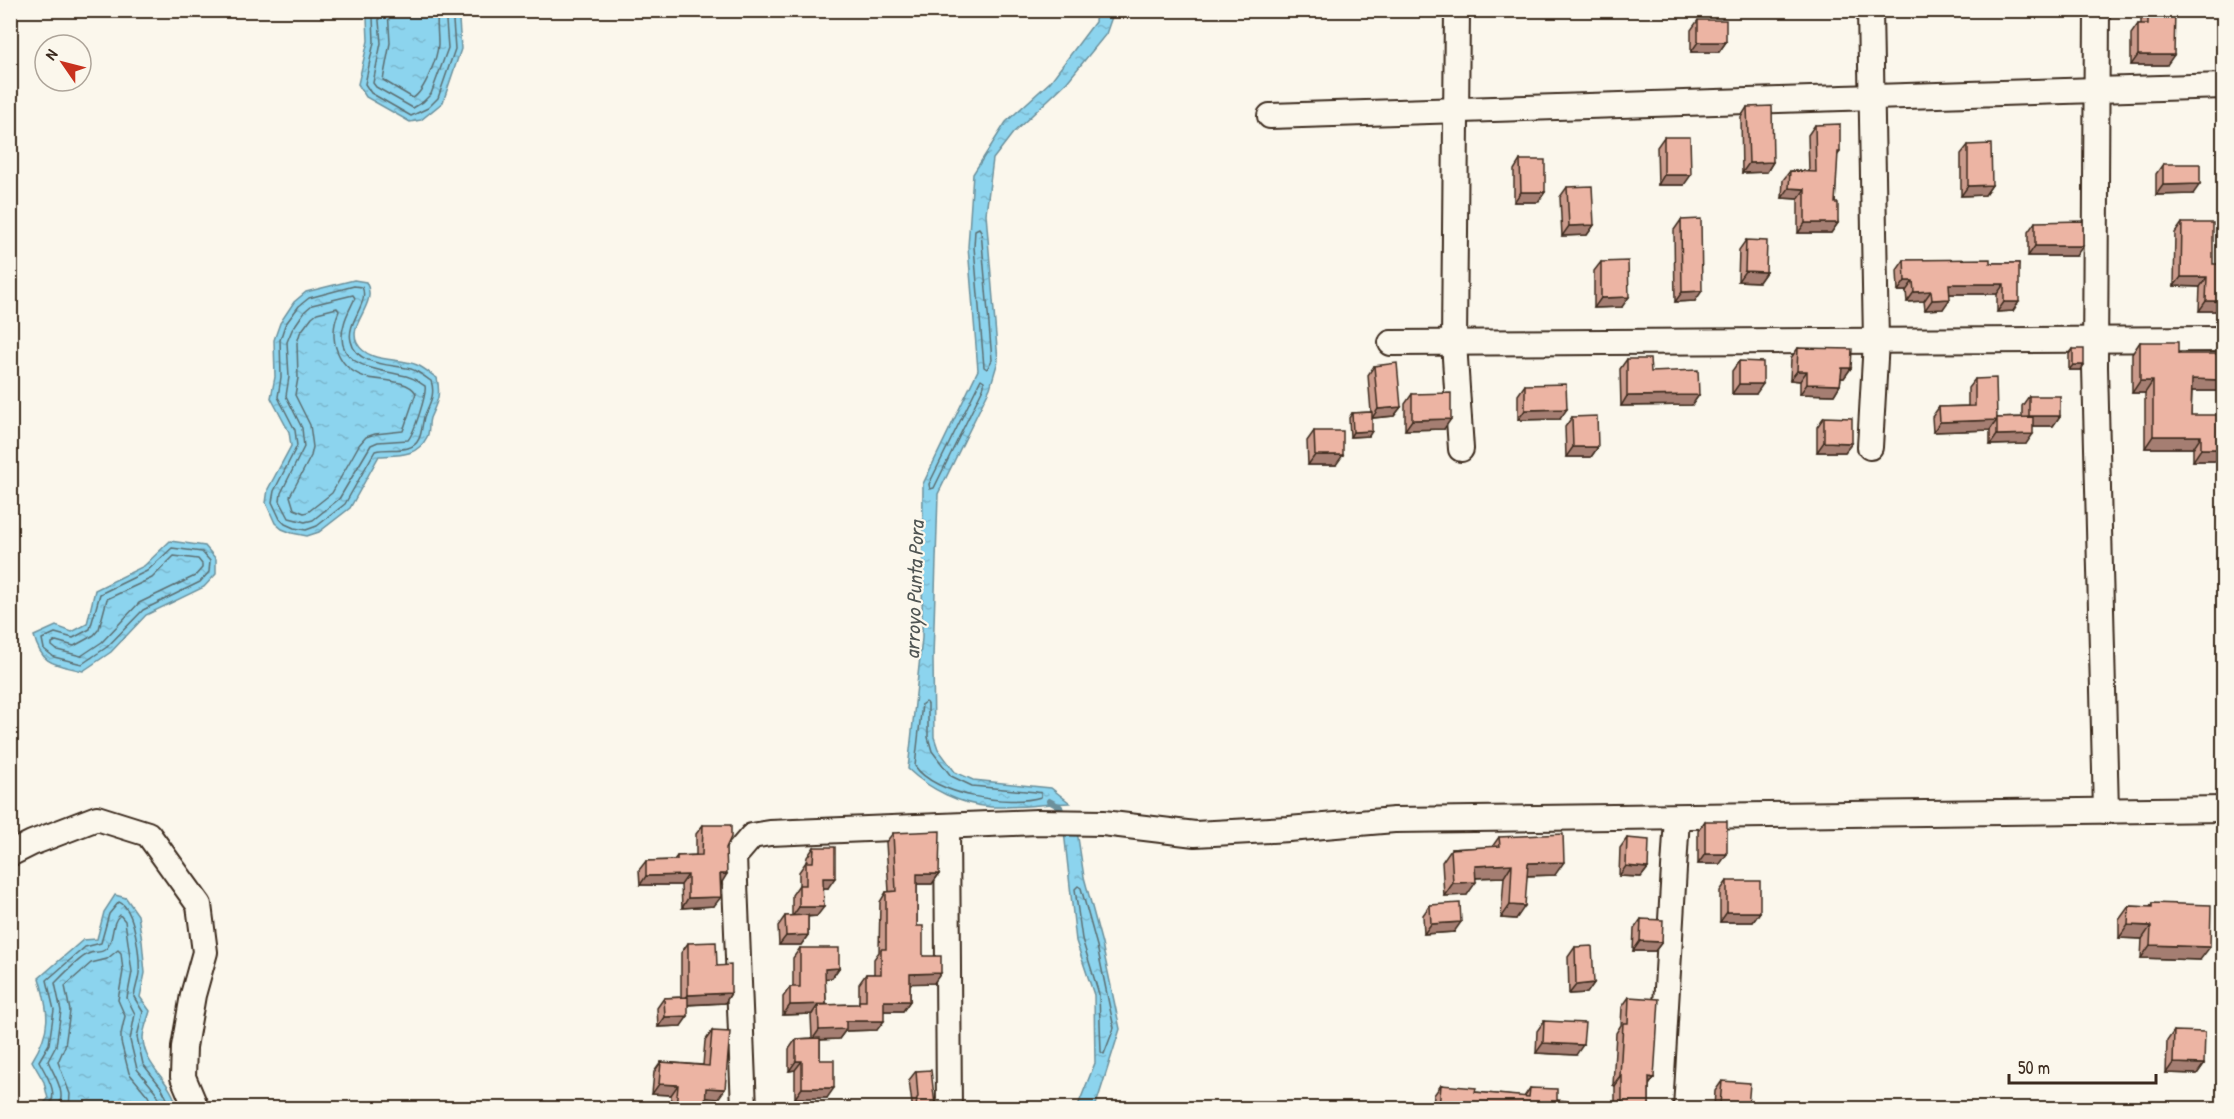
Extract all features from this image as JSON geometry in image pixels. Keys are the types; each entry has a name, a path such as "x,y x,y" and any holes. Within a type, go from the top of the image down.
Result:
{"street":[{"path":"1457,10 1454,343 1461,449"},
{"path":"1870,10 1876,341 1870,447"},
{"path":"2097,10 2096,339 2106,811"},
{"path":"1270,116 2096,88 2223,86"},
{"path":"1392,343 2223,339"},
{"path":"744,1108 734,856 752,836 1037,822 1102,823 1195,834 1394,820 2223,809"},
{"path":"1660,1108 1677,817"},
{"path":"10,854 97,818 148,834 199,905 205,952 193,995 184,1047 183,1077 196,1108"},
{"path":"946,826 949,1108"}],"water":[{"path":"359,11 462,11 459,20 461,49 443,102 421,120 410,122 366,97 358,84 368,41 367,18"},
{"path":"1096,11 1114,11 1106,34 1067,82 1013,133 993,159 986,214 998,361 990,388 938,494 933,658 934,737 938,749 955,772 973,780 1051,788 1070,803 1011,807 980,806 946,795 908,769 922,638 923,484 978,370 968,247 973,174 1006,122 1050,82 1095,22"},
{"path":"354,280 366,282 369,290 369,298 356,328 357,343 362,350 376,357 420,366 437,378 438,399 430,418 428,435 423,444 407,454 379,456 350,508 319,532 307,536 292,533 275,523 266,503 268,489 291,446 289,432 271,398 275,377 274,340 280,323 294,302 306,292"},
{"path":"170,541 205,546 216,559 216,574 204,587 146,615 111,652 83,671 57,665 41,653 34,636 56,626 72,632 87,624 95,590 144,566"},
{"path":"1064,831 1077,831 1084,877 1102,944 1120,1029 1095,1108 1077,1108 1095,1063 1094,995 1076,941"},
{"path":"115,895 126,898 138,915 145,973 140,997 150,1011 143,1035 145,1049 148,1058 170,1090 177,1108 39,1108 48,1099 44,1082 32,1061 43,1039 47,1020 39,978 83,940 97,939 104,912"}],"building":[{"path":"2148,10 2175,10 2174,55 2138,55 2138,24 2148,24"},
{"path":"1698,20 1726,20 1726,42 1698,42"},
{"path":"1772,106 1773,162 1749,163 1747,107"},
{"path":"1840,124 1835,203 1838,203 1838,223 1805,223 1805,189 1789,188 1790,171 1816,172 1815,125"},
{"path":"1664,137 1690,137 1691,175 1664,175"},
{"path":"1991,144 1992,185 1968,186 1968,145"},
{"path":"1520,160 1545,160 1545,192 1521,192"},
{"path":"2163,164 2200,164 2200,184 2163,185"},
{"path":"1592,186 1594,225 1569,226 1567,187"},
{"path":"1701,219 1702,291 1682,292 1681,220"},
{"path":"2083,221 2083,246 2035,246 2035,222"},
{"path":"2182,223 2213,223 2213,264 2223,264 2223,301 2206,301 2207,277 2181,277"},
{"path":"1746,240 1767,241 1766,272 1745,271"},
{"path":"1990,259 1990,263 2019,263 2019,302 2004,302 2004,284 1949,284 1950,299 1932,300 1931,291 1914,292 1913,281 1905,281 1904,260"},
{"path":"1628,261 1629,297 1601,298 1601,262"},
{"path":"2140,342 2178,342 2178,354 2223,354 2223,380 2192,379 2191,415 2223,415 2223,449 2201,449 2201,436 2153,436 2153,381 2140,381"},
{"path":"1798,348 1852,349 1851,368 1842,368 1840,385 1807,384 1807,371 1797,371"},
{"path":"2073,349 2084,349 2084,365 2073,365"},
{"path":"1627,359 1650,359 1651,372 1698,370 1699,395 1627,396"},
{"path":"1739,361 1763,362 1763,384 1739,384"},
{"path":"1397,363 1401,407 1378,409 1374,366"},
{"path":"1996,378 1997,420 1940,422 1939,407 1975,406 1975,379"},
{"path":"1566,384 1567,409 1525,410 1525,385"},
{"path":"1451,393 1451,419 1412,420 1412,394"},
{"path":"2029,396 2060,396 2060,416 2029,416"},
{"path":"1372,412 1372,431 1353,432 1352,413"},
{"path":"1597,416 1598,447 1573,447 1572,417"},
{"path":"1824,417 1852,418 1852,443 1824,442"},
{"path":"2033,417 2033,434 1997,435 1997,418"},
{"path":"1314,431 1343,431 1343,455 1315,455"},
{"path":"1705,821 1727,821 1727,854 1705,854"},
{"path":"703,825 731,825 731,837 726,848 727,874 720,874 721,897 688,898 688,875 646,876 646,861 677,860 677,856 702,855"},
{"path":"940,831 939,874 917,874 917,926 923,926 923,956 941,956 941,973 910,974 910,1001 884,1001 884,1021 846,1021 846,1029 819,1030 818,1005 859,1004 859,1001 866,1001 866,974 881,974 881,949 886,949 886,892 896,891 893,833"},
{"path":"1563,834 1564,862 1528,863 1525,906 1510,905 1512,864 1475,866 1476,882 1453,883 1451,849 1500,846 1499,837"},
{"path":"1627,838 1649,840 1648,868 1626,866"},
{"path":"814,847 835,847 835,878 823,878 824,907 799,907 799,885 806,885 806,862 813,862"},
{"path":"1727,881 1760,881 1760,912 1727,912"},
{"path":"1460,903 1461,922 1431,924 1430,905"},
{"path":"2152,903 2211,905 2210,947 2150,945 2151,926 2128,925 2129,906 2152,907"},
{"path":"808,915 808,935 786,936 785,916"},
{"path":"1641,919 1663,920 1662,942 1640,941"},
{"path":"716,942 717,966 731,965 731,993 688,995 688,943"},
{"path":"1592,946 1594,983 1576,985 1575,947"},
{"path":"800,948 839,948 839,968 825,969 826,1004 790,1005 790,987 800,987"},
{"path":"688,997 688,1016 665,1017 664,998"},
{"path":"1629,997 1659,999 1654,1078 1649,1077 1649,1108 1622,1108 1622,1076 1620,1076 1623,1023 1628,1023"},
{"path":"1544,1021 1585,1023 1583,1045 1543,1043"},
{"path":"712,1031 730,1032 725,1089 706,1088 705,1108 676,1108 678,1085 659,1084 661,1062 709,1066"},
{"path":"2174,1031 2205,1032 2204,1064 2173,1063"},
{"path":"820,1038 820,1060 834,1060 834,1088 802,1088 802,1061 796,1061 796,1039"},
{"path":"931,1070 935,1105 939,1105 939,1108 916,1108 918,1097 916,1071"},
{"path":"1722,1081 1750,1083 1748,1108 1725,1108 1725,1105 1720,1105"},
{"path":"1441,1085 1476,1088 1475,1092 1529,1097 1530,1088 1557,1089 1557,1100 1566,1101 1566,1108 1439,1108"}],"waterway":[{"name":"arroyo Punta Pora","path":"1049,801 1060,807 1063,816"}]}
